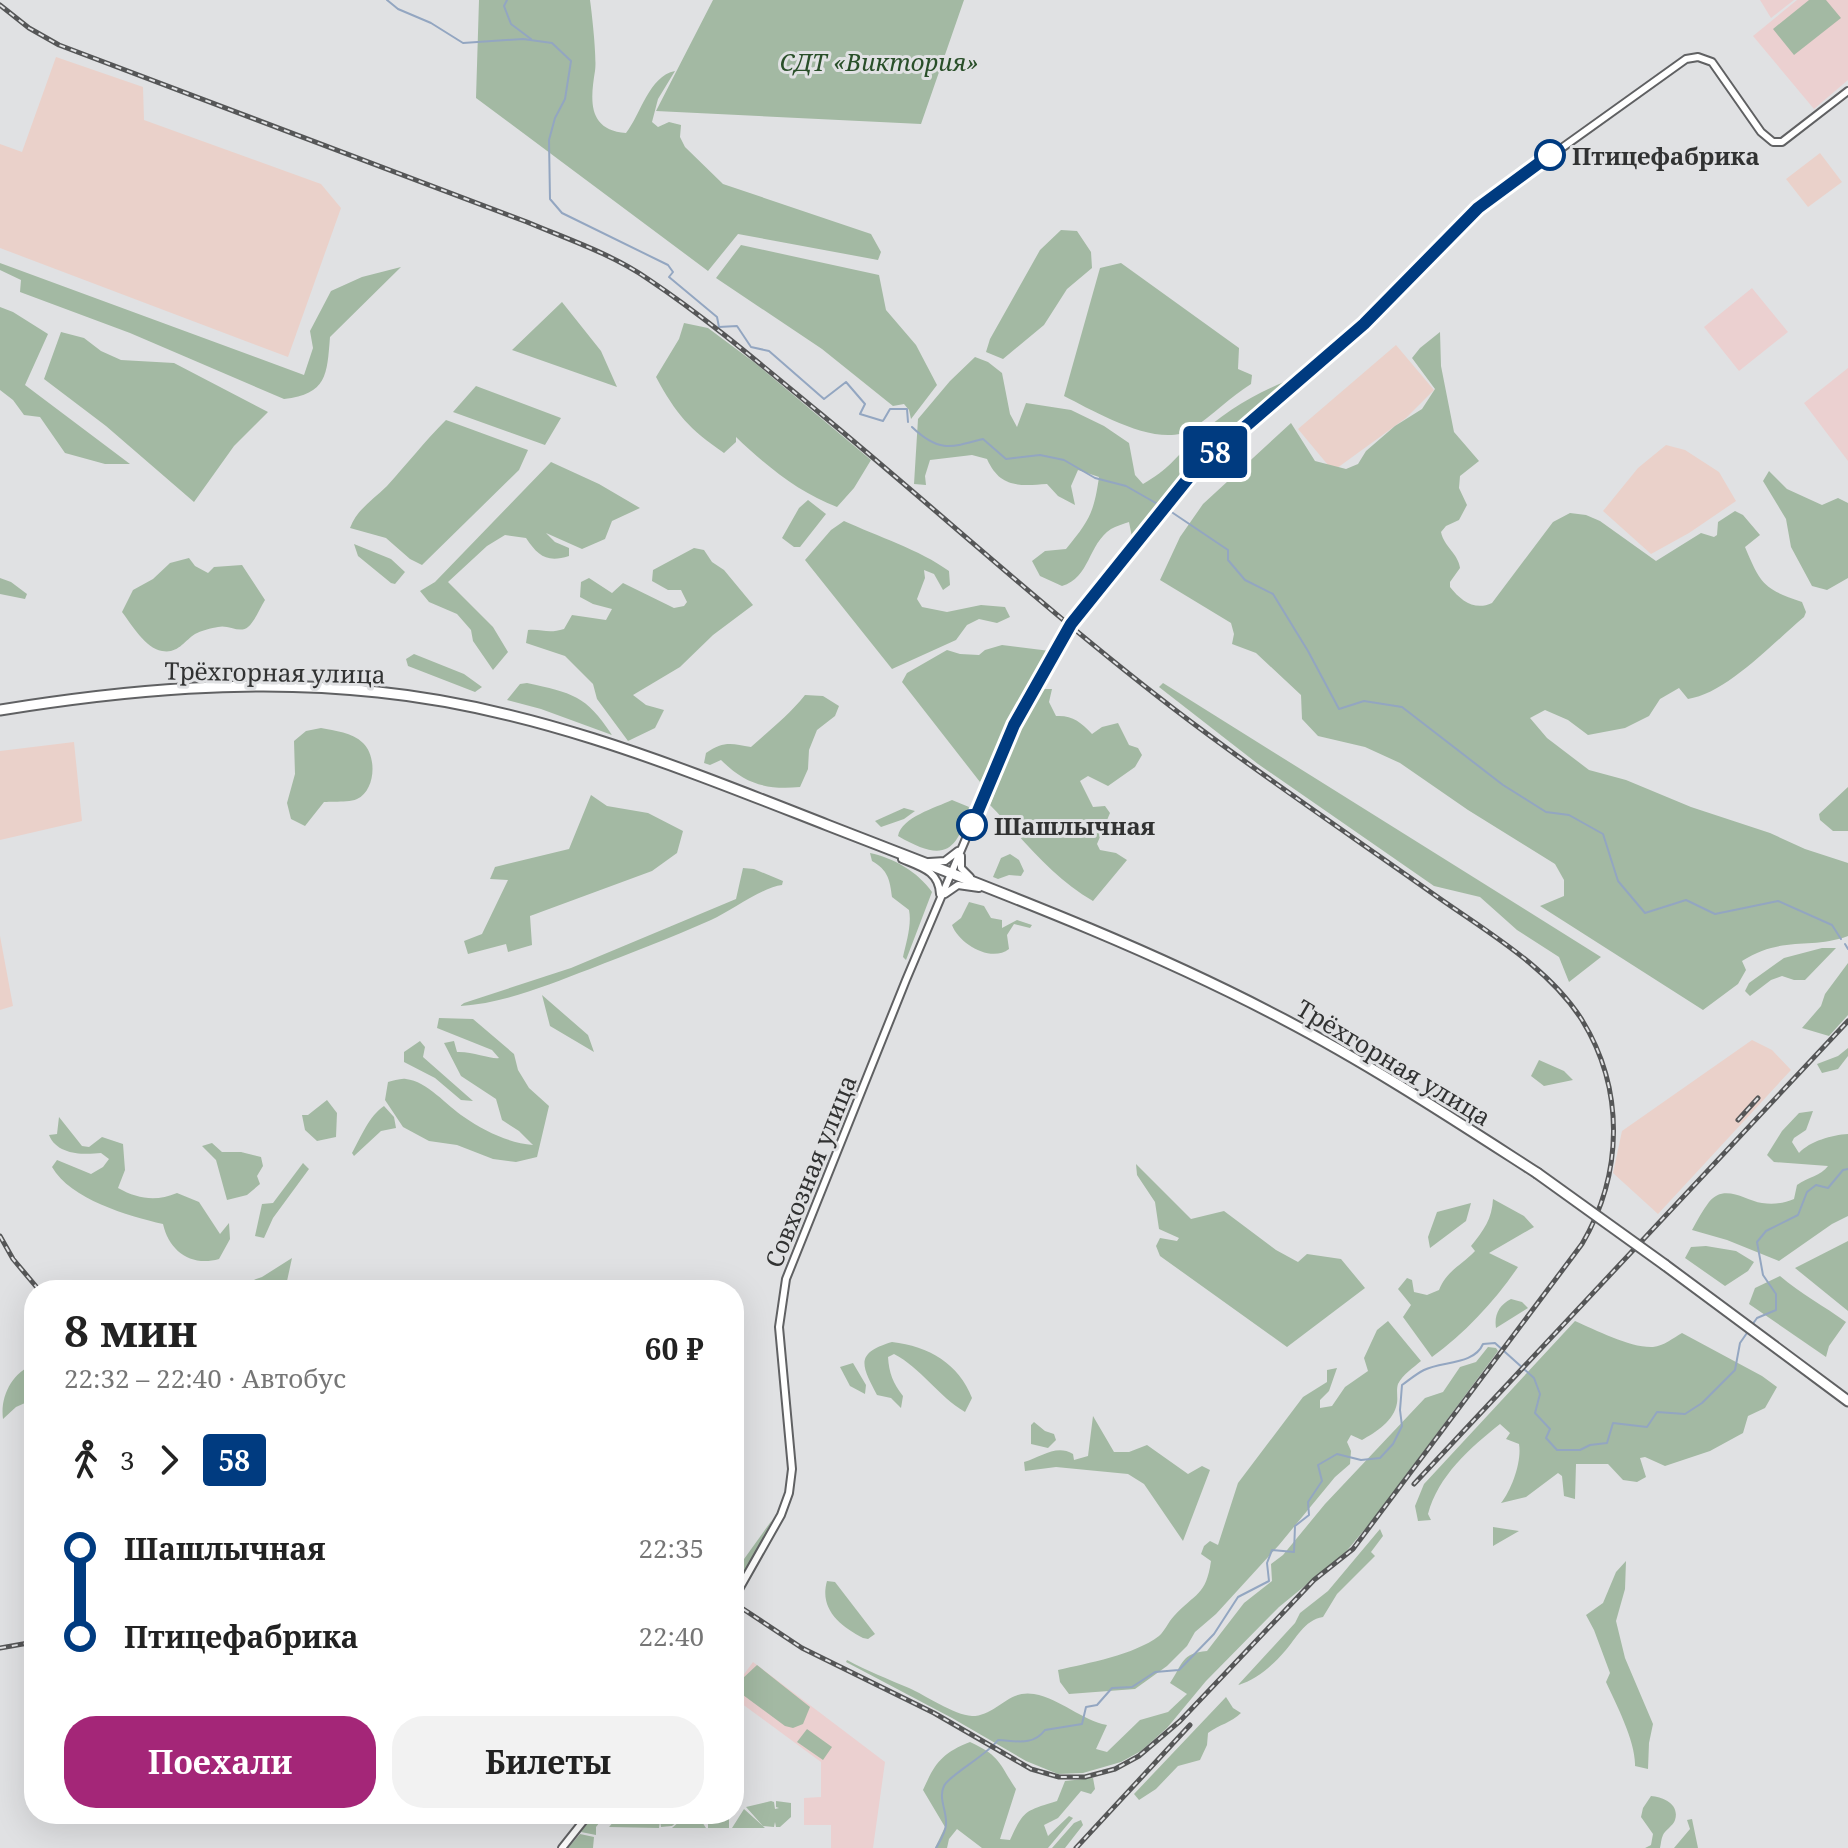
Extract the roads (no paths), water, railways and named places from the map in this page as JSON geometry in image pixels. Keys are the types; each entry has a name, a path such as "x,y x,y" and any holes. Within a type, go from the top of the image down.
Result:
{"highway":[{"name":"Трёхгорная улица","path":"0,710 120,692 217,686 322,688 461,704 624,747 1043,910 1173,965 1282,1019 1408,1090 1537,1173 1848,1401"}],"main road":[{"path":"1043,910 964,873 960,860 963,845 1014,725 1065,633 1112,570 1194,471 1364,324 1478,208 1686,59 1706,58 1712,62 1761,132 1773,142 1782,142 1848,91"},
{"path":"867,840 932,863 952,857 963,845"},
{"path":"867,840 930,871 939,884 940,899"},
{"name":"Совхозная улица","path":"744,1580 781,1515 789,1493 792,1469 790,1432 779,1327 786,1279 963,845"},
{"path":"940,899 952,888 965,885 1043,910"},
{"path":"562,1848 581,1824"}],"waterway":[{"path":"387,0 398,9 431,23 463,43 523,39 552,43 571,61 565,99 555,118 549,140 550,199 562,213 668,265 673,272 669,277 717,317 719,327 737,326 751,347 769,351 824,399 846,382 865,404 860,414 883,421 890,409 907,409 908,422"},
{"path":"507,0 504,6 511,24 531,39"},
{"path":"912,427 929,441 945,446 983,439 1006,459 1040,455 1064,460 1095,478 1126,486 1161,506"},
{"path":"1167,509 1228,550 1228,560 1245,580 1273,594 1339,709 1364,701 1402,707 1503,785 1546,812 1569,815 1603,834 1618,881 1645,913 1686,900 1715,914 1778,901 1832,925 1841,939"},
{"path":"1845,944 1848,949"},
{"path":"1752,1325 1757,1318 1776,1310 1776,1294 1763,1275 1757,1242 1766,1231 1798,1215 1807,1192 1816,1185 1828,1188 1843,1170 1848,1169"},
{"path":"936,1848 946,1827 942,1795 944,1786 998,1740 1030,1740 1045,1730 1082,1724 1086,1707 1097,1705 1112,1688 1132,1687 1155,1672 1179,1670 1214,1634 1238,1597 1269,1581 1267,1563 1272,1550 1294,1552 1295,1526 1309,1515 1308,1502 1322,1481 1318,1465 1337,1454 1361,1460 1380,1458 1393,1444 1402,1426 1402,1385 1418,1373 1473,1356 1483,1344 1495,1343 1534,1378 1540,1394 1535,1413 1550,1429 1546,1438 1557,1450 1580,1450 1607,1443 1613,1423 1647,1427 1657,1412 1685,1414 1702,1403 1735,1370 1740,1343 1749,1330"}],"railway":[{"path":"0,5 29,28 59,45 527,222 604,254 648,279 757,362 1153,693 1517,953 1568,1001 1596,1047 1612,1103 1614,1132 1605,1189 1596,1217 1582,1244 1353,1549 1314,1580 1180,1721 1139,1756 1115,1769 1085,1777 1059,1777 1031,1769 934,1713 802,1648 744,1610"},
{"path":"1414,1484 1848,1021"},
{"path":"1738,1120 1758,1098"},
{"path":"0,1236 13,1259 31,1280"},
{"path":"0,1648 24,1644"},
{"path":"1076,1848 1190,1725"}],"place":[{"name":"Птицефабрика","path":"1550,155"},
{"name":"Шашлычная","path":"972,825"}],"park label":[{"name":"СДТ «Виктория»","path":"879,61"}]}
